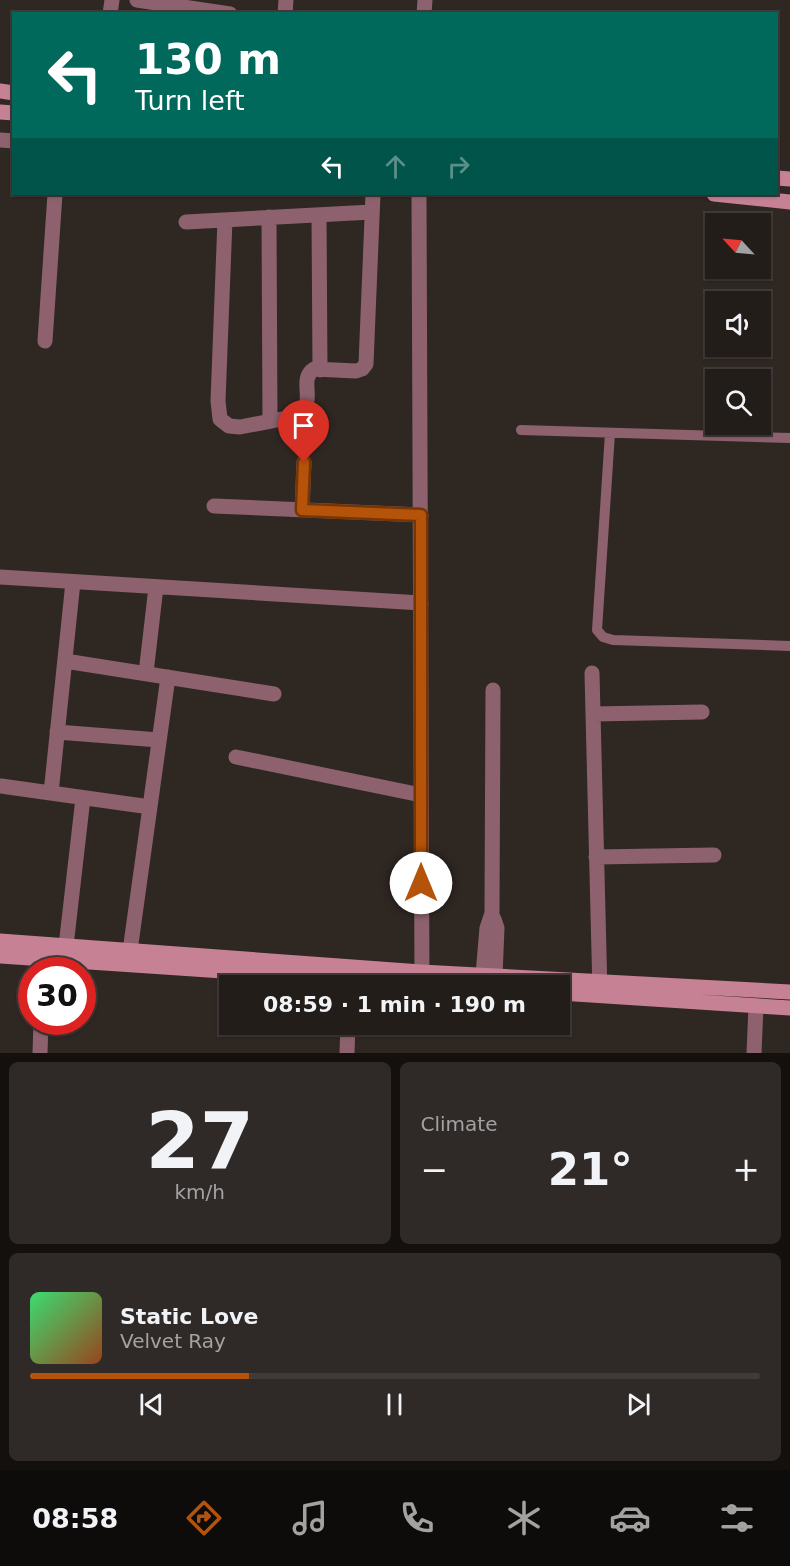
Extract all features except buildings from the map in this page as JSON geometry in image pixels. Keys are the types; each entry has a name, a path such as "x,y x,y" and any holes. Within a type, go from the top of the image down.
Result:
{"street":[{"path":"137,0 164,2 219,12"},
{"path":"45,341 55,195"},
{"path":"225,220 218,402 220,419 229,426 240,427 298,416 305,409 307,377 314,369 356,371 362,369 366,364 373,195"},
{"path":"419,195 421,975"},
{"path":"724,195 790,202"},
{"path":"186,222 372,212"},
{"path":"319,215 320,370"},
{"path":"269,217 270,421"},
{"path":"302,510 304,462"},
{"path":"214,506 421,515"},
{"path":"0,577 421,603"},
{"path":"51,793 73,582"},
{"path":"146,673 156,587"},
{"path":"65,661 274,694"},
{"path":"592,673 600,988"},
{"path":"130,951 168,677"},
{"path":"489,975 487,928 492,914 493,690"},
{"path":"593,714 702,712"},
{"path":"57,732 159,741"},
{"path":"236,757 421,795"},
{"path":"1,786 150,807"},
{"path":"66,946 83,798"},
{"path":"596,857 714,855"},
{"path":"0,941 389,975"},
{"path":"0,956 18,960"},
{"path":"96,968 224,975"},
{"path":"570,984 790,1008"},
{"path":"570,992 600,988 790,992"},
{"path":"754,1053 756,1006"},
{"path":"40,1053 41,1035"},
{"path":"347,1053 348,1035"}],"lane":[{"path":"521,430 790,438"},
{"path":"610,433 597,630 603,637 613,640 790,646"}],"route":[{"path":"304,462 302,510 421,515 421,883"}]}
